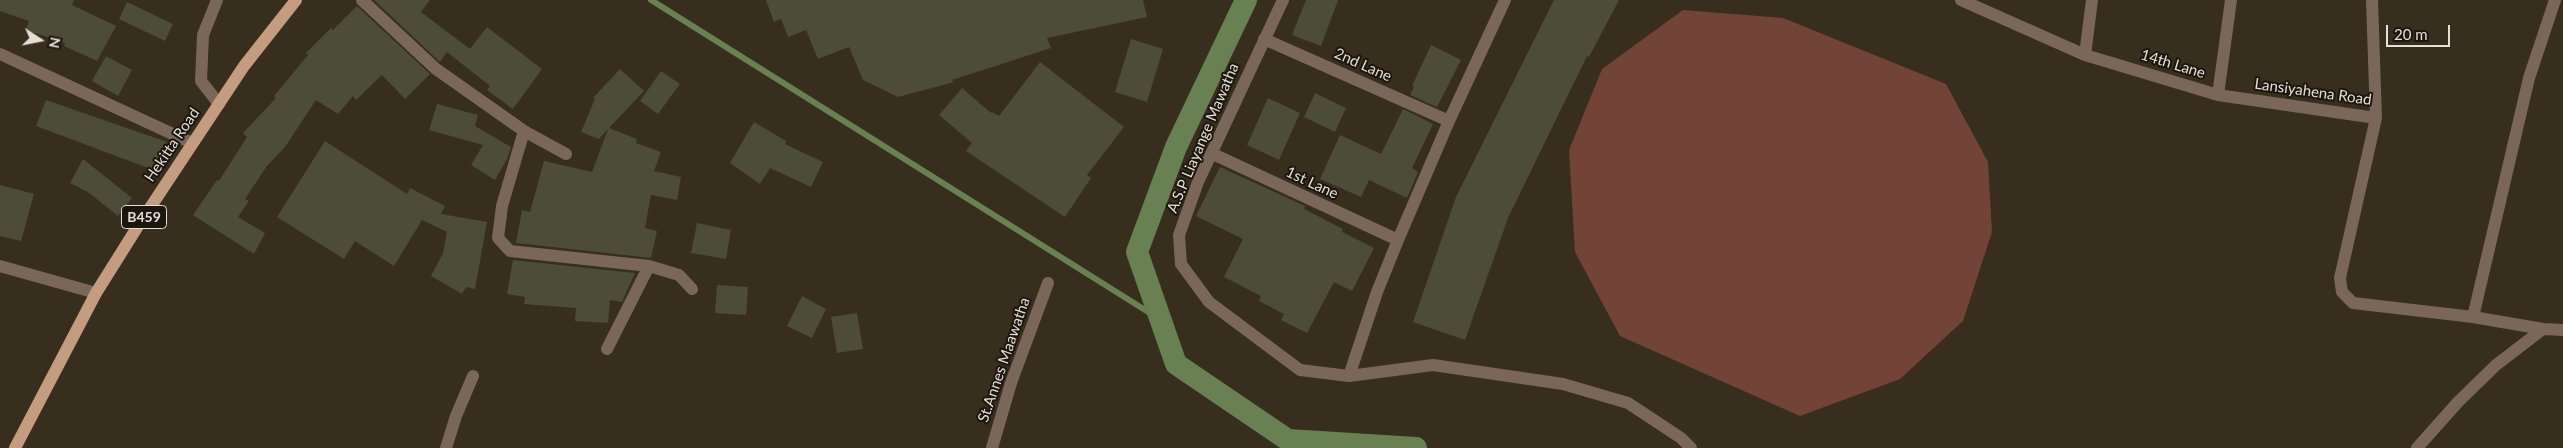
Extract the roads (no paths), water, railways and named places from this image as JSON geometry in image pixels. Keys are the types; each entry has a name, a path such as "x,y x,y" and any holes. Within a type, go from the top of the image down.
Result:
{"main road":[{"name":"Hekitta Road","path":"15,448 96,293 192,143 244,66 296,0"}],"street":[{"path":"217,0 203,35 200,81 219,104"},
{"path":"362,0 436,69 524,131 566,154"},
{"name":"A.S.P Liayange Mawatha","path":"1283,0 1264,38 1213,154 1198,182 1180,235 1181,264 1209,302 1300,370 1349,376 1433,365 1563,384 1628,403 1681,438 1691,448"},
{"name":"14th Lane","path":"1961,0 2085,55 2218,94 2231,0"},
{"path":"2085,55 2092,0"},
{"name":"Lansiyahena Road","path":"2218,94 2376,118 2372,0"},
{"path":"2473,317 2529,78 2555,0"},
{"path":"1349,376 1377,292 1398,240 1501,1"},
{"name":"2nd Lane","path":"1264,38 1449,121"},
{"path":"0,54 192,143"},
{"path":"2376,118 2340,278 2342,292 2353,303 2473,317 2543,329 2563,330"},
{"path":"524,131 502,206 498,238 510,251 649,266 679,275 692,289"},
{"name":"1st Lane","path":"1213,154 1398,240"},
{"path":"0,266 96,293"},
{"path":"607,349 649,266"},
{"name":"St.Annes Maawatha","path":"992,448 1011,383 1048,283"},
{"path":"2417,448 2458,402 2496,366 2543,329"},
{"path":"446,448 456,416 473,376"}],"waterway":[{"path":"651,0 1161,320"},
{"path":"1246,0 1176,147 1137,252 1176,364 1288,440 1416,448"}]}
